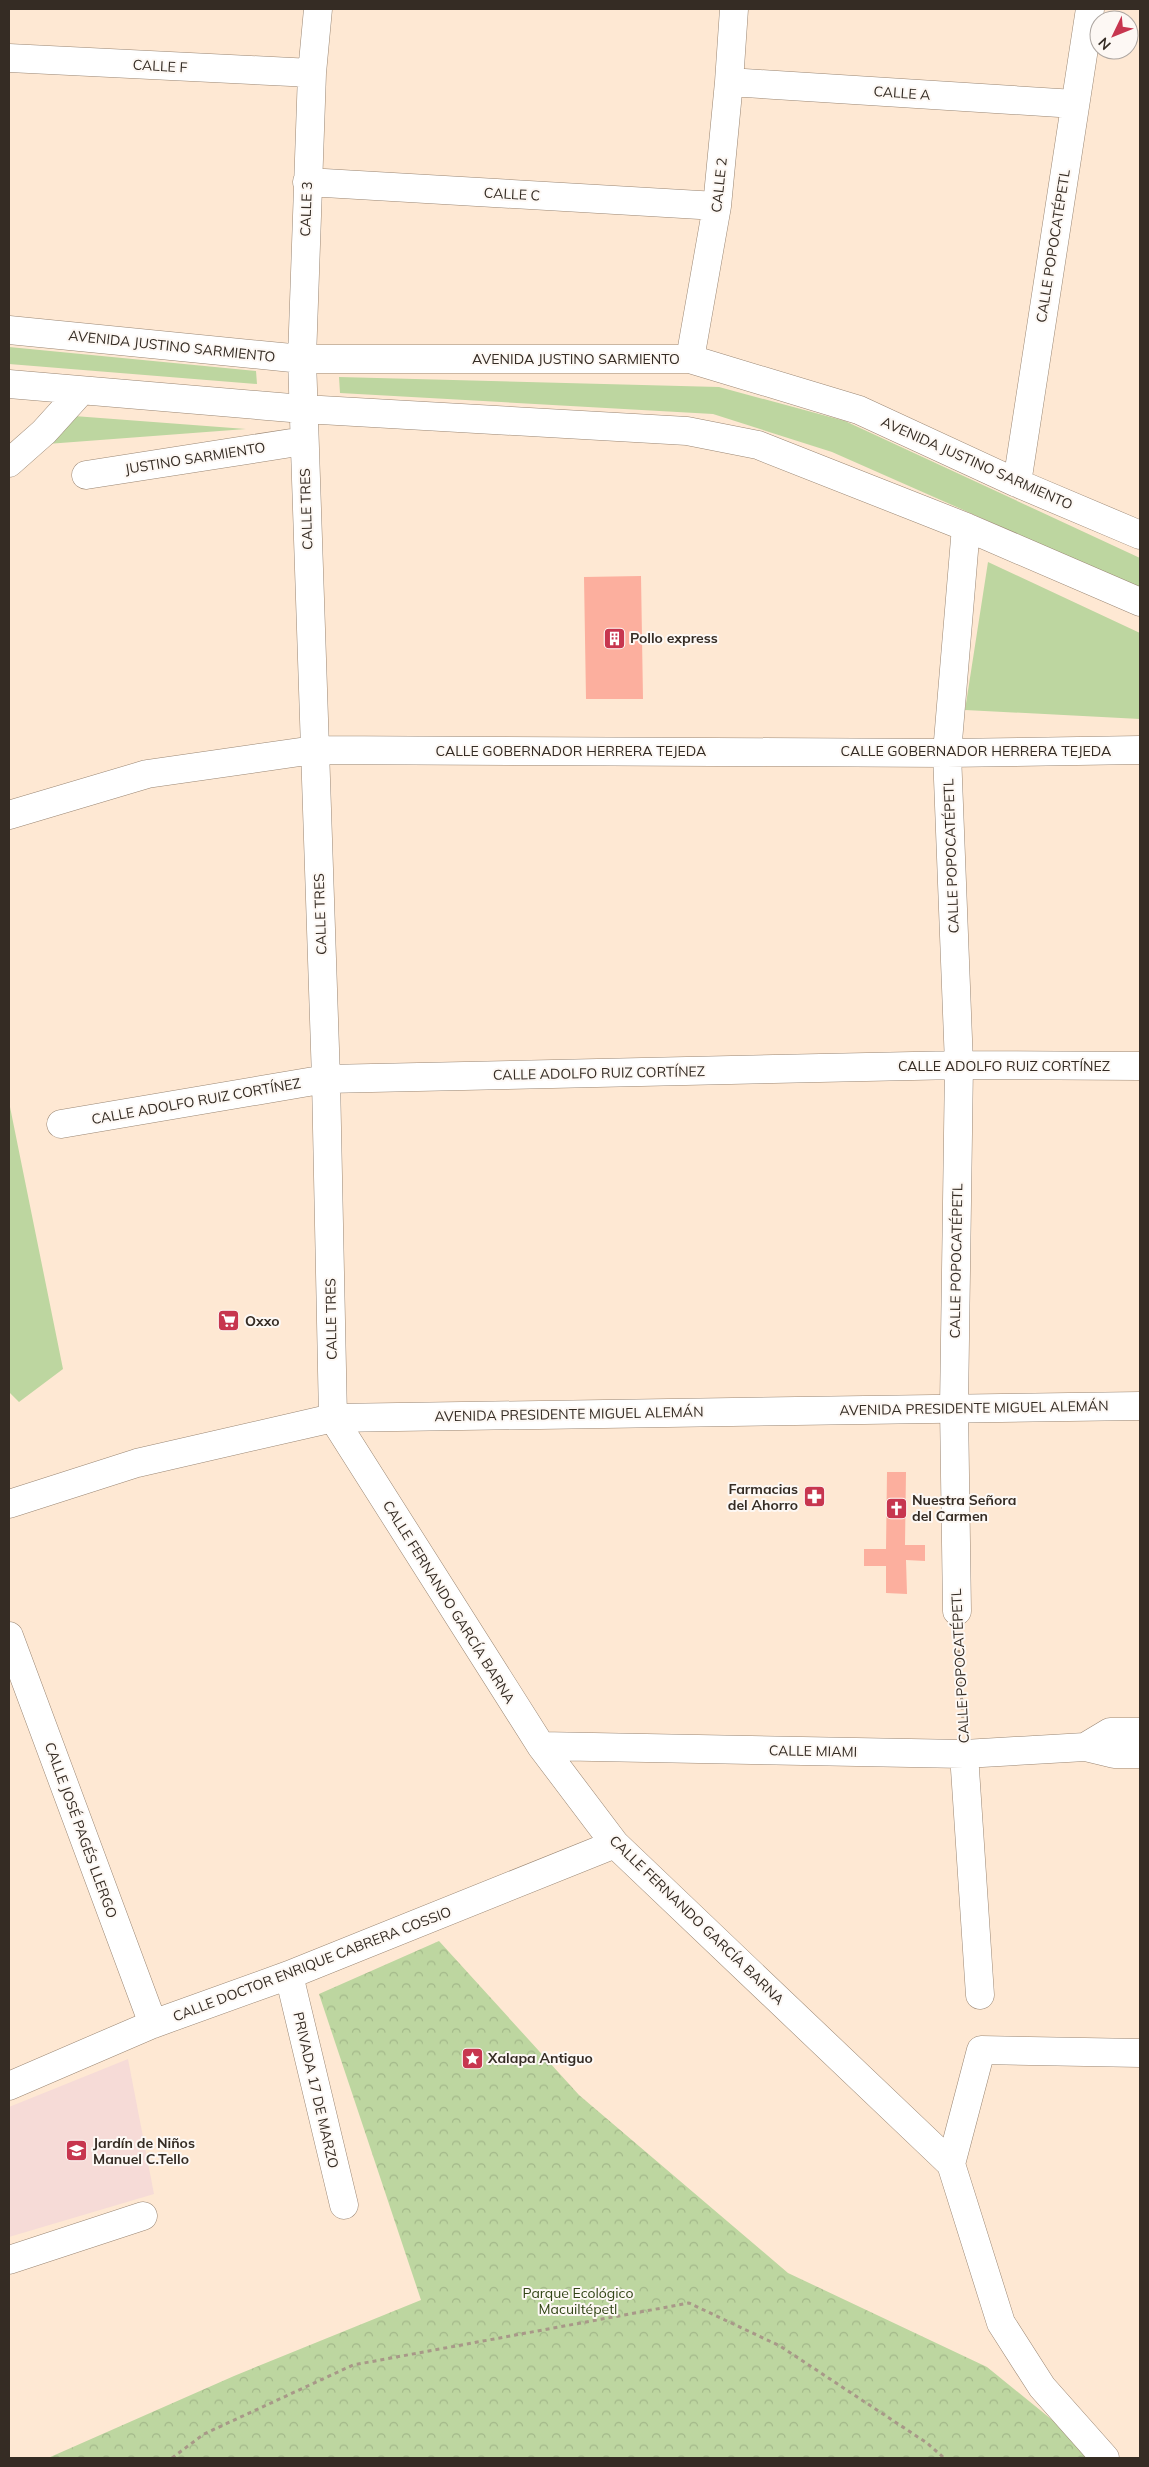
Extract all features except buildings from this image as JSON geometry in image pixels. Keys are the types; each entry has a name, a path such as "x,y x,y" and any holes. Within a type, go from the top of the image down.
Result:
{"street":[{"name":"CALLE 3","path":"303,409 302,360 307,182 312,73 318,9"},
{"name":"CALLE 2","path":"690,359 717,206 734,9"},
{"name":"CALLE POPOCATÉPETL","path":"1016,483 1090,9"},
{"name":"CALLE F","path":"9,58 312,73"},
{"name":"CALLE A","path":"729,82 1075,104"},
{"name":"CALLE C","path":"307,182 717,206"},
{"name":"AVENIDA JUSTINO SARMIENTO","path":"9,330 302,360 690,359 859,410 1016,483 1140,535"},
{"path":"9,384 303,409 688,431 758,445 966,527 1140,602"},
{"path":"9,463 44,432 81,391"},
{"name":"CALLE TRES","path":"303,409 326,1079 332,1418"},
{"name":"JUSTINO SARMIENTO","path":"86,475 304,441"},
{"name":"CALLE POPOCATÉPETL","path":"957,1612 954,1407 959,1065 947,753 966,527"},
{"name":"CALLE GOBERNADOR HERRERA TEJEDA","path":"9,815 147,774 314,750 947,753 1140,750"},
{"name":"CALLE ADOLFO RUIZ CORTÍNEZ","path":"61,1124 326,1079 959,1065 1140,1066"},
{"name":"AVENIDA PRESIDENTE MIGUEL ALEMÁN","path":"9,1504 137,1464 332,1418 954,1407 1140,1406"},
{"name":"CALLE FERNANDO GARCÍA BARNA","path":"332,1418 541,1746 615,1844 951,2164"},
{"name":"CALLE JOSÉ PAGÉS LLERGO","path":"9,1636 153,2024"},
{"name":"CALLE MIAMI","path":"1085,1747 1110,1732 1140,1732"},
{"name":"CALLE MIAMI","path":"541,1746 964,1754 1085,1747 1114,1754 1140,1754"},
{"name":"CALLE POPOCATÉPETL","path":"964,1754 980,1995"},
{"name":"CALLE DOCTOR ENRIQUE CABRERA COSSIO","path":"9,2086 153,2024 289,1975 615,1844"},
{"name":"PRIVADA 17 DE MARZO","path":"289,1975 344,2205"},
{"path":"1105,2458 1042,2387 1001,2323 951,2164 981,2050 1140,2053"},
{"path":"9,2260 143,2216"}],"path":[{"name":"CALLE POPOCATÉPETL","path":"957,1612 964,1754"},
{"path":"172,2458 204,2434 353,2364 689,2303 780,2346 928,2443 944,2458"}],"shaded area":[{"name":"Jardín de Niños Manuel C.Tello","path":"128,2059 154,2194 9,2237 9,2107"}],"green space":[{"path":"9,347 256,371 257,384 9,364"},
{"path":"339,377 719,387 845,421 1140,558 1140,588 832,452 713,414 340,393"},
{"path":"74,416 246,429 47,444"},
{"path":"988,562 1140,633 1140,719 965,710"},
{"path":"9,1102 63,1369 19,1402 9,1392"},
{"name":"Parque Ecológico Macuiltépetl","path":"439,1941 579,2095 788,2273 987,2367 1099,2458 48,2458 234,2376 421,2300 319,1994"}],"place":[{"name":"Pollo express","path":"614,638"},
{"name":"Oxxo","path":"229,1321"},
{"name":"Farmacias del Ahorro","path":"814,1497"},
{"name":"Nuestra Señora del Carmen","path":"896,1508"},
{"name":"Xalapa Antiguo","path":"472,2058"},
{"name":"Jardín de Niños Manuel C.Tello","path":"77,2151"}]}
